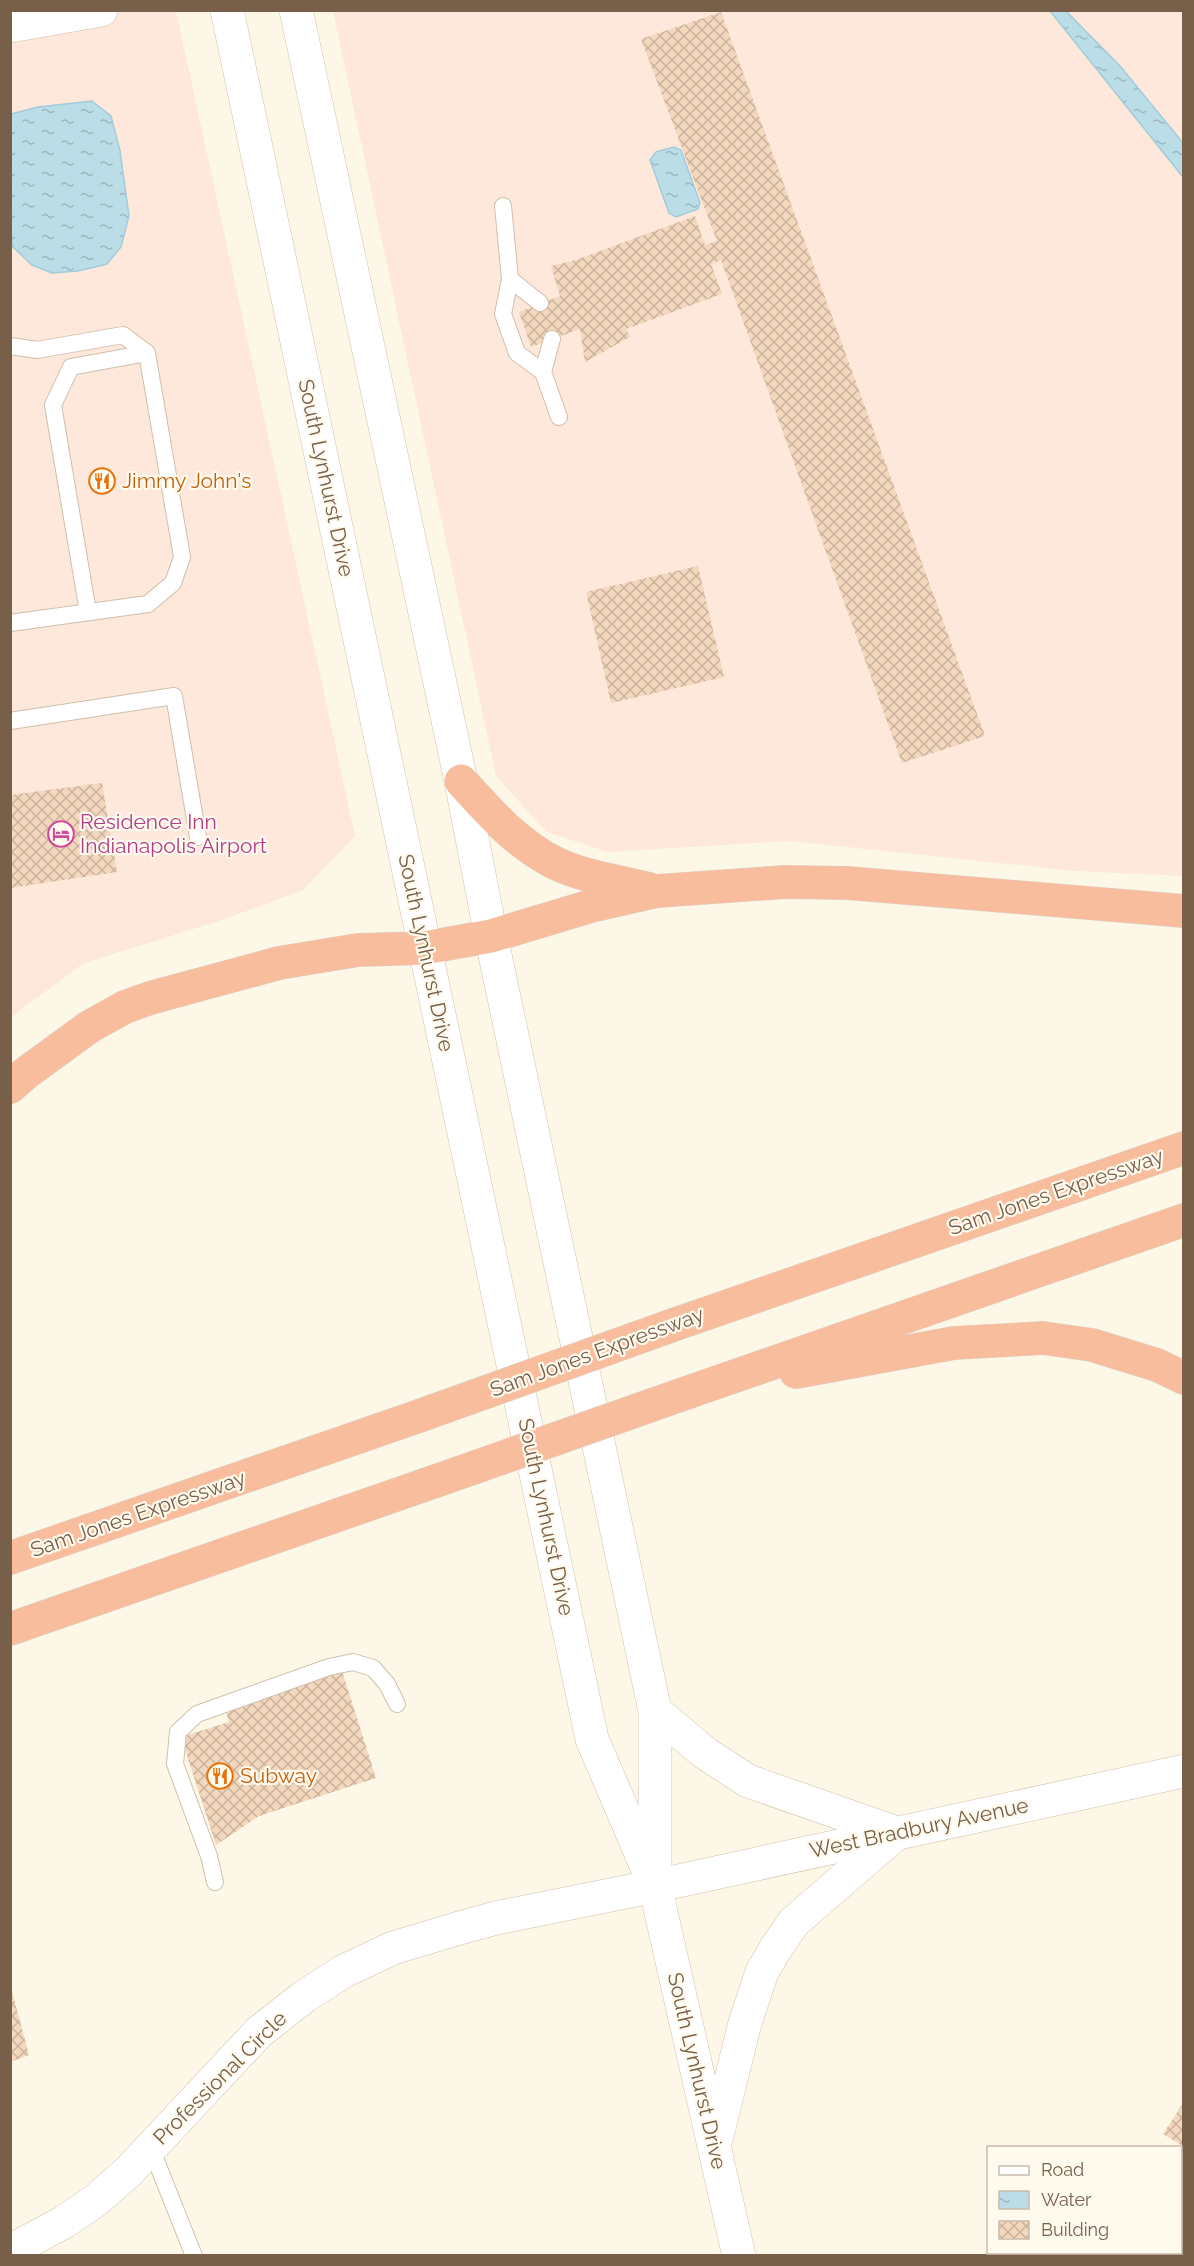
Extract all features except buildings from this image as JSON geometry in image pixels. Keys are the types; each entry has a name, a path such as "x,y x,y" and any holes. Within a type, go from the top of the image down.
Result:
{"highway":[{"path":"461,782 511,834 555,863 582,873 657,891"},
{"path":"10,1087 89,1027 125,1007 150,998 279,963 358,950 424,948 491,936 591,906 657,891 785,882 848,883 1184,911"},
{"name":"Sam Jones Expressway","path":"10,1558 1184,1148"},
{"path":"10,1629 1184,1220"},
{"path":"689,1392 954,1343 1042,1338 1092,1345 1115,1351 1157,1365 1184,1378"}],"main road":[{"path":"10,26 101,10"},
{"name":"South Lynhurst Drive","path":"227,10 592,1739 656,1886 739,2256"},
{"name":"South Lynhurst Drive","path":"296,10 461,782 491,936 655,1711 656,1886"},
{"path":"655,1711 705,1754 748,1781 897,1833 794,1922 776,1948 762,1972 745,2023 715,2143"},
{"name":"West Bradbury Avenue","path":"656,1886 1184,1772"},
{"name":"Professional Circle","path":"10,2251 64,2222 95,2201 151,2148 259,2032 305,1996 344,1971 393,1948 448,1931 496,1918 656,1886"}],"lane":[{"path":"503,206 510,279 503,314 518,353 543,372 559,417"},
{"path":"510,279 540,303"},
{"path":"10,346 37,350 123,335 147,353 182,557 173,583 148,604 10,623"},
{"path":"543,372 552,339"},
{"path":"88,612 53,405 71,367 147,353"},
{"path":"10,721 174,696 198,837"},
{"path":"215,1882 209,1856 175,1764 178,1732 197,1714 329,1667 353,1662 373,1668 387,1684 397,1704"},
{"path":"151,2148 194,2256"}],"shaded area":[{"path":"11,11 176,11 355,836 303,890 222,920 84,963 11,1017"},
{"path":"333,11 1183,11 1183,876 1075,871 790,841 608,852 547,832 496,776"}],"water":[{"path":"1050,11 1066,11 1120,66 1183,143 1183,177"},
{"path":"92,101 111,116 120,151 129,216 121,247 107,264 78,271 52,273 32,265 13,247 10,236 11,114 38,107"},
{"path":"674,147 681,150 700,203 698,209 676,217 669,213 650,160 656,152"}],"place":[{"name":"Jimmy John's","path":"102,481"},
{"name":"Residence Inn Indianapolis Airport","path":"61,834"},
{"name":"Subway","path":"220,1776"}]}
